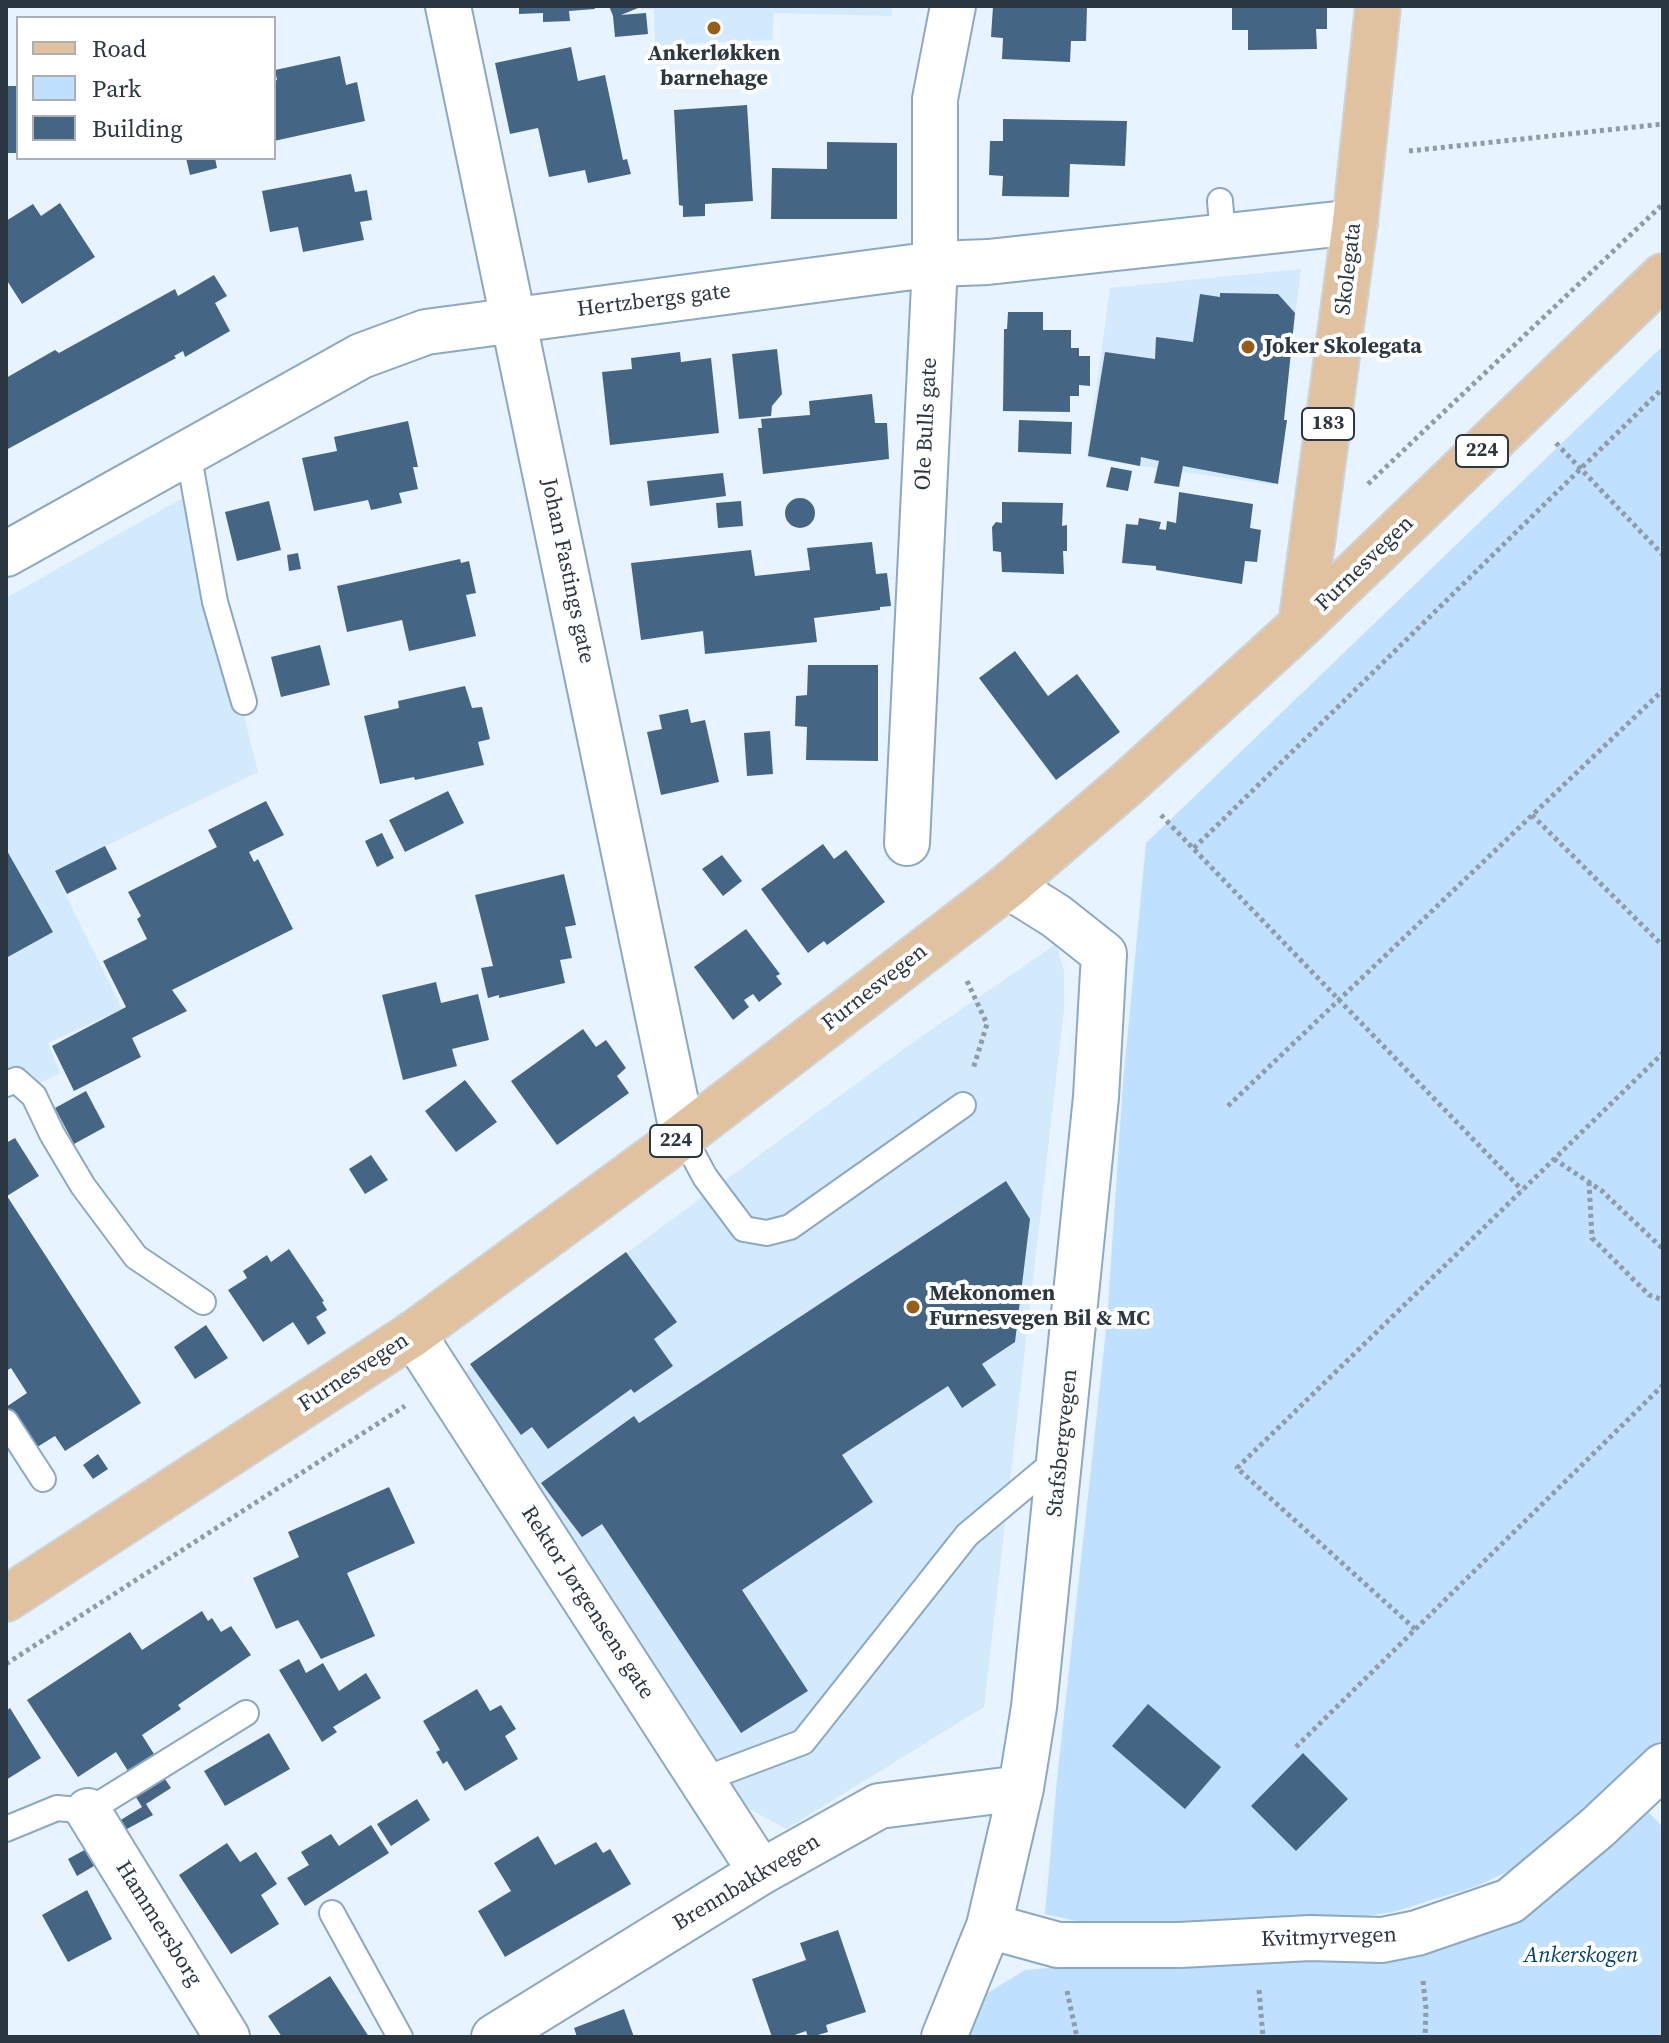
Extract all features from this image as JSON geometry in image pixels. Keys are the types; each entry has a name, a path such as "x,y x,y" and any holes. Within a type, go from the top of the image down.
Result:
{"main road":[{"name":"Skolegata","path":"1301,625 1355,222 1378,6"},
{"name":"Furnesvegen","path":"6,1599 413,1334 683,1136 1008,886 1128,783 1301,625 1663,276"}],"street":[{"name":"Johan Fastings gate","path":"448,6 683,1136"},
{"name":"Ole Bulls gate","path":"907,843 935,264 935,99 953,6"},
{"name":"Hertzbergs gate","path":"6,554 361,356 426,332 935,264 988,262 1221,219 1355,222"},
{"name":"Stafsbergvegen","path":"944,2037 989,1926 1021,1788 1034,1707 1096,1097 1104,954 1056,916 1008,886"},
{"name":"Rektor Jørgensens gate","path":"413,1334 761,1872"},
{"name":"Kvitmyrvegen","path":"989,1926 1058,1945 1180,1945 1310,1938 1382,1940 1417,1933 1510,1901 1597,1828 1663,1766"},
{"name":"Brennbakkvegen","path":"494,2037 761,1872 879,1806 1021,1788"},
{"name":"Hammersborg","path":"88,1811 227,2037"}],"lane":[{"path":"188,452 215,602 244,702"},
{"path":"6,1084 16,1080 34,1096 83,1186 136,1257 203,1302"},
{"path":"683,1136 705,1177 744,1229 767,1233 790,1227 963,1105"},
{"path":"6,1422 43,1479"},
{"path":"702,1780 803,1742 967,1535 1061,1457"},
{"path":"6,1829 57,1808 88,1811 246,1713"},
{"path":"332,1913 400,2037"}],"path":[{"path":"1396,153 1663,124"},
{"path":"1194,848 1663,388"},
{"path":"1560,447 1663,555"},
{"path":"1228,1106 1663,690"},
{"path":"1128,783 1522,1190"},
{"path":"1532,815 1663,946"},
{"path":"963,1105 987,1024 967,981"},
{"path":"1415,1629 1237,1468 1663,1053"},
{"path":"1554,1159 1602,1191 1663,1249"},
{"path":"1589,1182 1592,1238 1649,1295 1663,1300"},
{"path":"1296,1747 1663,1385"}],"shaded area":[{"name":"Ankerløkken barnehage","path":"641,6 892,6 892,16 774,13 772,40 655,45 654,9 641,9"},
{"path":"1301,269 1274,485 1087,458 1110,288"},
{"path":"188,495 258,772 54,871 122,1009 48,1043 60,1073 6,1100 6,598"},
{"path":"1056,944 1064,971 1064,1009 984,1707 786,1829 746,1807 460,1376 902,1050"}],"green space":[{"path":"1663,346 1663,1743 1526,1863 1477,1886 1393,1912 1315,1924 1116,1930 1045,1914 1107,1321 1123,1083 1146,843"},
{"name":"Ankerskogen","path":"1642,1806 1663,1827 1663,2037 953,2037 968,2005 1025,1970 1316,1945 1425,1941"}],"building":[{"path":"519,6 594,6 595,9 569,11 570,21 543,22 543,13 519,14"},
{"path":"609,6 643,6 621,15 646,13 648,34 615,37"},
{"path":"993,6 1087,6 1086,41 1071,41 1070,62 1002,59 1003,38 991,37"},
{"path":"1232,6 1327,6 1327,29 1316,29 1317,49 1248,50 1248,30 1232,30"},
{"path":"571,47 578,81 605,75 623,160 627,159 631,174 588,183 585,170 549,177 538,128 510,134 495,63"},
{"path":"340,56 346,85 357,82 365,121 276,141 276,70"},
{"path":"6,86 16,86 16,153 6,153"},
{"path":"747,105 753,201 705,204 705,216 683,217 683,206 679,205 674,110"},
{"path":"1003,119 1127,121 1125,166 1070,164 1069,197 1002,196 1003,176 989,175 990,141 1003,141"},
{"path":"827,142 897,143 897,219 771,219 772,168 827,169"},
{"path":"186,160 215,160 217,168 190,175"},
{"path":"351,174 355,192 367,190 372,220 360,222 364,240 303,252 298,227 270,232 262,191"},
{"path":"60,203 95,257 22,304 6,279 6,221 33,204 41,216"},
{"path":"214,275 227,296 215,303 230,331 185,357 183,351 174,356 176,358 6,450 6,378 55,350 59,353 175,289 178,296"},
{"path":"1220,293 1278,294 1295,313 1284,420 1287,420 1278,484 1183,466 1179,487 1154,483 1159,461 1141,457 1140,466 1088,456 1105,352 1155,359 1156,337 1193,342 1200,294 1220,297"},
{"path":"1008,312 1043,312 1043,330 1071,330 1071,348 1079,348 1079,356 1090,356 1090,386 1079,385 1079,396 1070,396 1070,412 1003,411 1004,329 1007,329"},
{"path":"777,349 782,394 772,406 771,416 739,419 732,354"},
{"path":"680,352 681,362 711,358 719,433 610,445 602,372 632,369 631,358"},
{"path":"872,394 875,423 887,423 889,459 763,474 758,428 762,428 761,419 810,415 809,401"},
{"path":"1019,420 1072,422 1071,454 1018,452"},
{"path":"408,421 418,467 413,467 418,489 399,493 402,503 371,510 368,500 314,511 302,458 337,451 334,437"},
{"path":"1111,467 1132,471 1128,491 1106,487"},
{"path":"723,473 726,496 650,506 647,481"},
{"path":"1179,492 1253,504 1250,528 1261,530 1257,562 1245,561 1242,584 1156,570 1156,566 1122,563 1126,524 1138,525 1139,518 1161,522 1159,529 1166,530 1167,521 1176,523"},
{"path":"800,498 806,499 814,507 814,519 806,527 800,528 794,527 786,519 785,513 786,507 794,499"},
{"path":"269,501 281,550 237,561 225,512"},
{"path":"741,501 743,526 718,528 716,503"},
{"path":"1002,502 1063,503 1062,526 1067,525 1067,551 1063,551 1064,574 1002,572 1001,552 993,551 992,527 996,522 1002,523"},
{"path":"872,542 876,574 887,573 891,606 814,618 817,642 705,654 703,631 641,640 631,563 751,550 755,576 810,570 807,548"},
{"path":"298,553 301,569 289,571 287,555"},
{"path":"460,559 461,563 469,561 476,593 466,595 476,636 409,651 402,620 347,632 337,586"},
{"path":"320,645 330,685 281,697 271,657"},
{"path":"1015,651 1048,696 1077,674 1120,732 1056,780 979,678"},
{"path":"808,665 878,665 878,761 806,760 807,727 795,726 796,696 807,695"},
{"path":"465,686 472,708 482,707 490,739 478,742 484,765 380,784 364,716 399,708 398,701"},
{"path":"688,709 691,723 705,720 719,782 661,795 647,732 662,729 659,715"},
{"path":"770,731 773,774 747,776 744,733"},
{"path":"448,791 464,823 405,852 389,820"},
{"path":"266,801 284,835 249,852 254,862 258,859 293,929 172,990 187,1011 132,1038 141,1057 74,1091 52,1046 126,1007 103,961 147,939 137,919 141,916 128,892 217,847 208,830"},
{"path":"382,833 394,858 377,867 365,841"},
{"path":"823,844 834,859 846,850 885,902 827,945 824,941 808,953 761,889"},
{"path":"105,846 117,869 67,894 55,871"},
{"path":"6,849 53,932 6,958"},
{"path":"722,855 742,881 723,896 702,869"},
{"path":"564,874 576,925 565,927 572,958 560,960 565,983 488,998 481,968 493,966 475,895"},
{"path":"746,929 780,974 776,976 782,984 759,1002 753,994 744,1000 749,1007 733,1020 694,967"},
{"path":"436,982 441,1003 478,994 489,1040 452,1049 457,1066 403,1080 382,995"},
{"path":"583,1029 596,1047 606,1040 626,1068 617,1076 629,1093 557,1145 511,1081"},
{"path":"465,1080 497,1122 456,1152 425,1111"},
{"path":"86,1091 105,1127 74,1144 55,1108"},
{"path":"15,1138 39,1176 7,1196 141,1403 65,1451 55,1436 34,1449 6,1407 27,1393 11,1368 6,1371 6,1143"},
{"path":"371,1155 388,1180 365,1194 349,1169"},
{"path":"1006,1181 1030,1219 1015,1342 982,1364 996,1385 962,1408 948,1386 842,1455 873,1502 742,1590 808,1691 741,1733 602,1524 582,1537 541,1483 634,1416 639,1423"},
{"path":"289,1249 327,1310 316,1317 326,1333 308,1345 293,1322 263,1342 228,1290 247,1278 243,1271 267,1255 271,1262"},
{"path":"626,1252 677,1322 654,1339 673,1366 634,1393 631,1389 548,1449 532,1427 521,1435 470,1364"},
{"path":"206,1325 228,1358 195,1379 174,1347"},
{"path":"98,1454 108,1469 93,1479 83,1465"},
{"path":"389,1487 415,1543 347,1573 375,1636 321,1659 298,1620 276,1629 253,1578 299,1557 288,1532"},
{"path":"202,1611 208,1621 212,1618 221,1632 231,1626 251,1655 178,1705 181,1709 142,1735 154,1754 128,1771 116,1752 78,1777 27,1700 130,1632 142,1650"},
{"path":"299,1659 306,1673 323,1663 339,1691 366,1673 381,1698 333,1727 337,1732 322,1742 279,1670"},
{"path":"477,1689 490,1711 501,1705 516,1729 505,1736 518,1759 465,1791 447,1761 443,1764 436,1752 440,1750 423,1721"},
{"path":"1148,1704 1221,1767 1185,1809 1112,1746"},
{"path":"10,1708 41,1758 6,1780 6,1711"},
{"path":"269,1733 290,1769 225,1806 204,1771"},
{"path":"1303,1753 1348,1799 1296,1851 1251,1806"},
{"path":"163,1776 171,1788 146,1804 153,1815 125,1830 119,1821 142,1807 134,1794"},
{"path":"417,1799 430,1820 391,1846 377,1824"},
{"path":"371,1825 389,1853 305,1906 287,1878 309,1865 301,1852 331,1834 339,1846"},
{"path":"538,1836 555,1865 596,1842 603,1853 610,1849 631,1884 505,1957 478,1911 511,1891 494,1863"},
{"path":"227,1843 240,1862 256,1852 277,1884 261,1895 279,1924 231,1954 179,1875"},
{"path":"90,1847 99,1863 77,1876 68,1859"},
{"path":"87,1890 112,1939 68,1962 42,1915"},
{"path":"838,1930 866,2012 826,2025 828,2032 811,2037 806,2031 789,2037 772,2037 752,1979 806,1960 800,1943"},
{"path":"330,1976 369,2037 282,2037 268,2016"},
{"path":"624,2009 634,2037 577,2037 574,2028"}],"place":[{"name":"Ankerløkken barnehage","path":"714,28"},
{"name":"Joker Skolegata","path":"1248,347"},
{"name":"Mekonomen Furnesvegen Bil & MC","path":"913,1307"}]}
